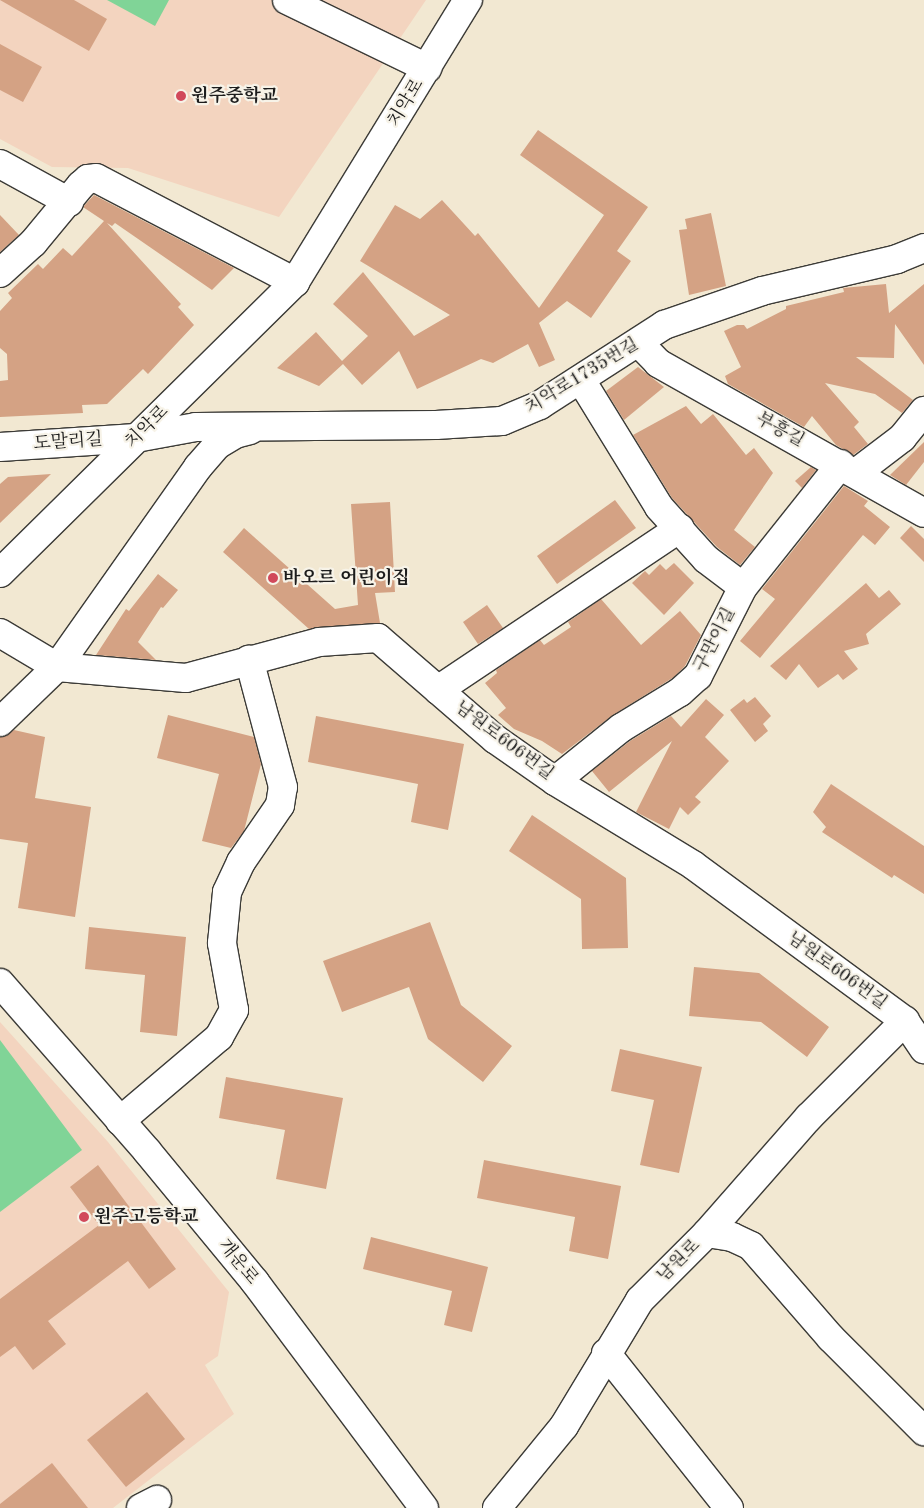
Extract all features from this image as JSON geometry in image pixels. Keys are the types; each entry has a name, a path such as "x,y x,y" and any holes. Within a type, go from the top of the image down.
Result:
{"street":[{"path":"287,0 427,68"},
{"name":"치악로","path":"0,573 295,282 468,0"},
{"path":"0,164 69,202"},
{"path":"0,273 69,202 88,178 105,181 295,282"},
{"name":"치악로1735번길","path":"136,438 196,427 436,425 502,421 540,405 664,325 762,291 897,259 924,248"},
{"name":"부흥길","path":"638,343 658,363 924,513"},
{"path":"581,380 659,507 680,528 706,560 743,587"},
{"name":"구만이길","path":"555,781 621,728 680,692 698,676 743,587 848,469 902,438 924,411"},
{"path":"0,722 58,667 198,467 217,446 235,434 264,426"},
{"name":"도말리길","path":"0,447 136,438"},
{"path":"438,690 680,528"},
{"path":"0,633 58,667"},
{"name":"남원로606번길","path":"58,667 186,678 249,659 319,642 378,638 495,739 555,781 693,865 906,1021 924,1049"},
{"path":"120,1120 219,1037 234,1010 222,942 227,892 241,862 280,805 283,787 249,659"},
{"name":"개운로","path":"0,984 120,1120 255,1282 423,1508"},
{"name":"남원로606번길","path":"707,1233 809,1117 906,1021"},
{"name":"남원로","path":"497,1508 564,1426 606,1353 640,1300 707,1233 732,1237 751,1246 831,1338 924,1431"},
{"path":"606,1353 729,1508"}],"shaded area":[{"name":"원주중학교","path":"0,0 426,0 279,217 128,168 52,167 0,139"},
{"name":"원주고등학교","path":"0,1022 108,1142 229,1292 218,1356 205,1365 234,1414 113,1508 0,1508"}],"green space":[{"path":"107,0 169,0 155,26"},
{"path":"0,1040 82,1150 0,1212"}],"building":[{"path":"0,0 74,0 107,19 89,51"},
{"path":"0,44 42,67 23,102 0,90"},
{"path":"538,130 648,207 617,251 631,261 591,318 567,301 539,323 555,360 539,367 528,344 493,363 481,359 417,389 399,351 362,385 343,364 319,386 277,368 316,332 342,361 368,336 333,304 363,272 414,336 450,315 360,261 395,205 420,219 442,200 475,236 478,233 539,308 604,215 520,155"},
{"path":"94,195 234,268 212,290 115,223 112,226 107,223 181,304 178,307 194,325 148,374 143,369 107,404 82,405 83,413 0,417 0,381 8,380 7,354 0,348 0,311 12,298 8,293 38,264 43,269 63,248 72,256 104,221 83,207"},
{"path":"711,213 726,286 689,295 679,230 687,229 685,219"},
{"path":"0,215 19,235 0,252"},
{"path":"886,284 889,313 924,284 924,365 895,324 894,358 856,357 913,400 902,413 875,394 825,383 859,422 854,427 868,444 853,455 836,445 812,416 804,427 728,384 725,376 741,367 724,331 737,325 744,325 747,329 786,309 786,306 844,292 843,288"},
{"path":"638,367 664,387 624,420 606,391"},
{"path":"686,406 701,424 713,414 746,455 754,448 773,473 734,530 755,547 740,565 717,547 672,498 633,435"},
{"path":"924,442 924,462 906,485 890,475"},
{"path":"811,467 816,470 802,488 795,481"},
{"path":"51,474 0,523 0,484 8,477"},
{"path":"844,486 868,501 864,506 890,527 875,545 863,535 760,658 740,641 775,599 762,589"},
{"path":"615,500 636,528 557,584 537,556"},
{"path":"390,502 395,592 375,593 380,623 309,629 223,552 244,528 335,609 358,605 351,504"},
{"path":"911,526 924,539 924,562 900,538"},
{"path":"674,563 694,583 664,615 632,583 645,571 649,575 660,564 666,570"},
{"path":"158,574 178,590 163,608 161,607 138,642 156,660 96,655 126,609 129,611"},
{"path":"866,583 879,598 889,590 901,604 866,634 869,644 844,651 858,669 843,680 838,674 818,688 799,664 786,680 770,666"},
{"path":"601,599 641,645 680,611 701,635 685,666 674,677 613,715 562,754 542,741 514,729 498,715 506,708 485,683 497,673 496,670 540,640 544,645 571,627 568,622"},
{"path":"487,605 503,628 478,644 463,622"},
{"path":"755,697 771,716 763,724 768,731 755,742 730,710 744,699 747,703"},
{"path":"706,699 724,715 705,737 729,761 695,797 701,802 688,815 680,807 669,829 636,812 672,741 609,792 592,771 630,741 671,716 681,727"},
{"path":"168,715 254,737 261,764 244,831 231,848 202,841 219,774 157,758"},
{"path":"316,716 464,744 448,830 411,822 418,784 308,762"},
{"path":"14,730 45,737 35,798 91,807 75,917 18,908 28,843 0,839 0,737"},
{"path":"831,784 924,846 924,894 894,875 892,878 822,832 826,827 813,812"},
{"path":"532,815 626,878 628,948 582,949 581,899 509,851"},
{"path":"430,922 461,1005 512,1046 483,1082 428,1039 409,987 342,1012 323,961"},
{"path":"89,927 186,937 177,1036 140,1032 145,975 85,969"},
{"path":"694,967 759,973 829,1027 807,1057 761,1022 689,1016"},
{"path":"620,1049 702,1067 679,1173 640,1165 654,1100 611,1091"},
{"path":"226,1077 343,1098 326,1189 276,1179 285,1130 219,1118"},
{"path":"484,1160 621,1186 608,1259 569,1251 575,1217 477,1198"},
{"path":"98,1165 176,1269 149,1289 128,1261 48,1321 66,1344 33,1370 15,1346 0,1357 0,1299 99,1225 70,1187"},
{"path":"371,1237 488,1267 472,1332 444,1325 452,1291 363,1269"},
{"path":"147,1392 185,1439 126,1487 87,1440"},
{"path":"52,1463 88,1508 0,1508 0,1504"}],"place":[{"name":"원주중학교","path":"181,96"},
{"name":"바오르 어린이집","path":"273,578"},
{"name":"원주고등학교","path":"84,1217"}]}
